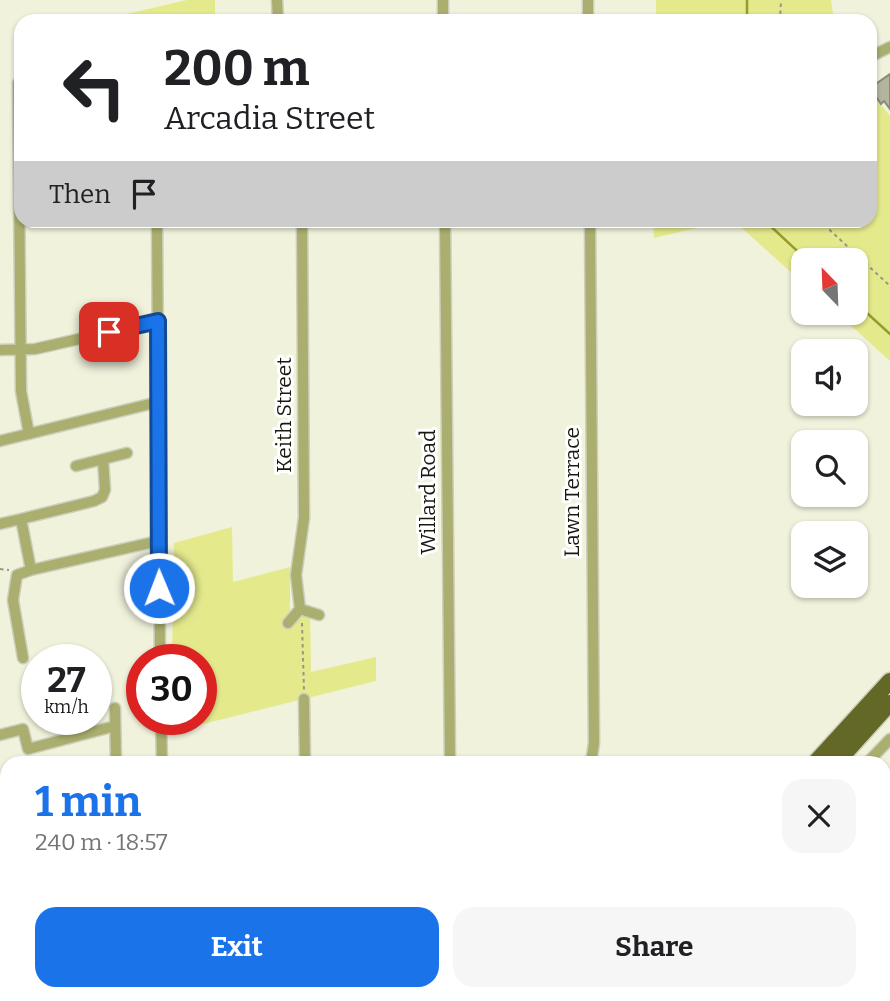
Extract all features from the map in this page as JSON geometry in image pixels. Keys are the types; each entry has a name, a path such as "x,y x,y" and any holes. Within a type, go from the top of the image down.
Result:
{"highway":[{"path":"821,756 890,681"},
{"path":"842,756 890,703"}],"street":[{"path":"20,228 21,391 29,434"},
{"path":"157,228 160,644"},
{"name":"Keith Street","path":"300,609 296,575 304,518 302,228"},
{"name":"Willard Road","path":"445,228 450,756"},
{"name":"Lawn Terrace","path":"590,228 592,756"},
{"path":"0,350 35,349 158,321"},
{"path":"0,441 158,402"},
{"path":"76,466 127,453"},
{"path":"0,524 102,497 105,490 103,459"},
{"path":"21,519 31,570"},
{"path":"21,646 13,600 17,575 158,541"},
{"path":"288,623 300,609 319,615"},
{"path":"304,699 305,756"},
{"path":"116,708 116,756"},
{"path":"0,735 23,729 28,749 115,726"},
{"path":"161,735 162,756"},
{"path":"874,756 890,739"}],"path":[{"path":"828,228 890,286"},
{"path":"300,609 304,699"}],"green space":[{"path":"187,0 215,0 215,14 127,14"},
{"path":"656,0 831,0 833,14 656,14"},
{"path":"877,99 890,116 890,361 851,326 868,326 868,248 791,248 791,272 742,228 877,228"},
{"path":"653,228 696,228 654,238"},
{"path":"232,527 233,582 290,567 290,612 310,607 311,672 376,657 376,681 217,721 217,644 172,644 174,543"}],"building":[{"path":"890,74 890,109 884,101 881,104 877,98 877,83"}],"waterway":[{"path":"747,0 747,14"},
{"path":"773,228 794,248"},
{"path":"868,314 890,334"}],"route":[{"path":"109,332 158,321 159,588"}]}
